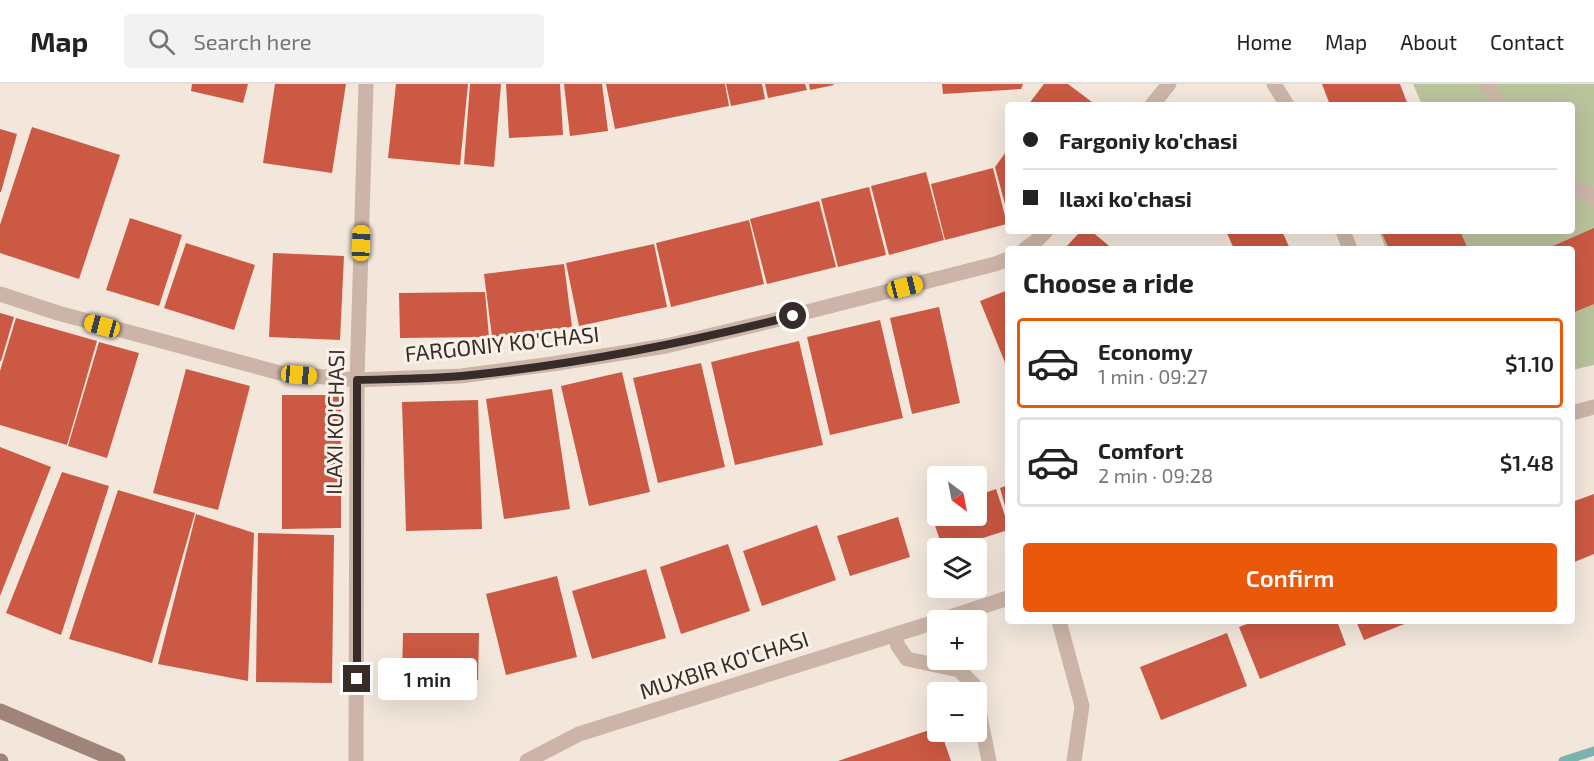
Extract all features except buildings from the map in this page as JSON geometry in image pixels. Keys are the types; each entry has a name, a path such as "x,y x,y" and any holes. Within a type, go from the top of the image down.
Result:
{"main road":[{"path":"0,711 118,761"}],"street":[{"name":"ILAXI KO'CHASI","path":"356,761 357,380 366,84"},
{"path":"1154,102 1169,84"},
{"path":"1274,84 1285,102"},
{"path":"1487,84 1496,102"},
{"path":"1575,187 1594,199"},
{"path":"1030,246 1043,234"},
{"name":"FARGONIY KO'CHASI","path":"0,294 58,314 280,374 357,380 461,376 666,346 1005,260"},
{"path":"1575,412 1594,407"},
{"name":"MUXBIR KO'CHASI","path":"971,610 1005,599"},
{"path":"1060,624 1082,706 1074,761"},
{"name":"MUXBIR KO'CHASI","path":"527,761 579,734 927,625"},
{"path":"895,635 898,646 907,659 959,670 971,682"},
{"path":"985,742 989,761"}],"green space":[{"path":"1413,84 1594,84 1594,365 1575,369 1575,246 1385,246 1380,234 1575,234 1575,102 1421,102"}],"waterway":[{"path":"1563,761 1594,751"}],"route":[{"path":"357,679 357,380 461,376 552,364 666,346 793,316"}]}
